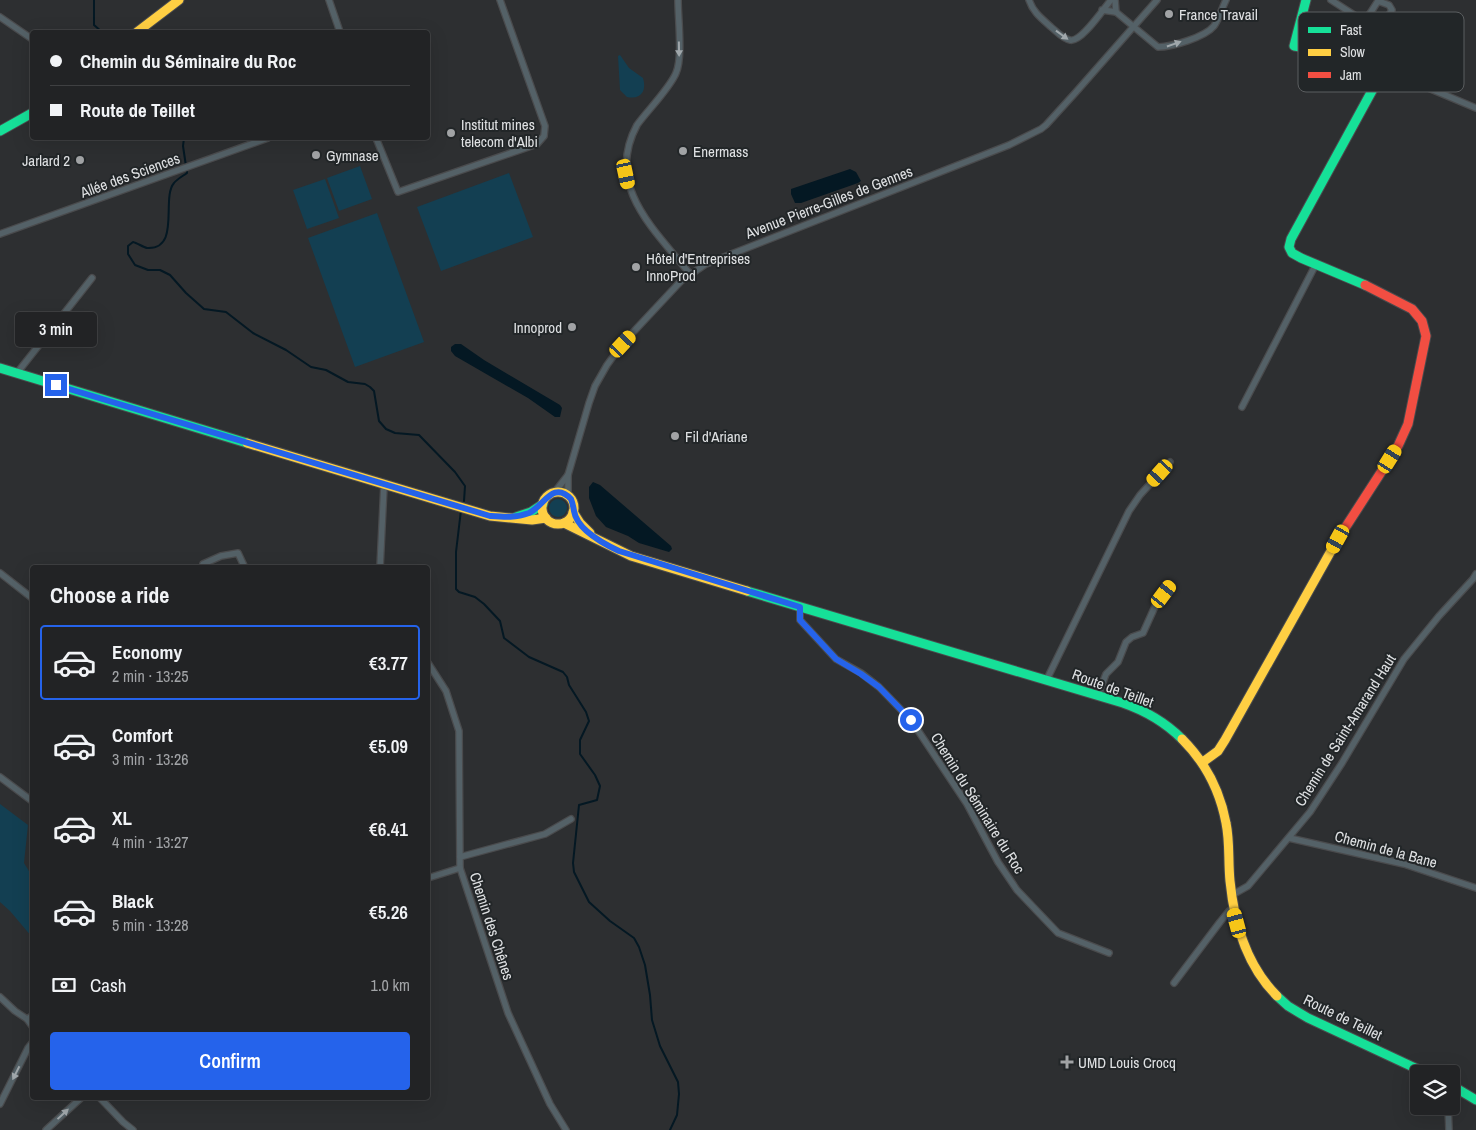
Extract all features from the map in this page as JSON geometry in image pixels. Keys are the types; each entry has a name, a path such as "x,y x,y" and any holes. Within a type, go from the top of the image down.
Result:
{"main road":[{"path":"139,30 179,0"},
{"path":"1298,31 1294,46 1298,47"},
{"path":"1203,762 1218,751 1225,740 1338,539 1398,446 1408,424 1426,336 1420,315 1376,290 1292,253 1289,247 1291,239 1371,92"},
{"path":"0,131 30,114"},
{"path":"0,368 490,516 532,520 546,518"},
{"path":"511,518 531,512 543,504 547,497 559,492 568,496 573,503 574,512 564,523 556,524 543,514 543,504"},
{"name":"Route de Teillet","path":"574,512 580,523 597,540"},
{"name":"Route de Teillet","path":"564,523 631,556 1098,695 1146,712 1169,726 1188,743 1203,762 1214,782 1226,824 1234,909 1241,937 1258,971 1273,992 1289,1006 1315,1021 1410,1066"},
{"path":"1460,1090 1476,1100"}],"street":[{"path":"329,0 339,30"},
{"path":"377,140 398,192 537,144 544,136 545,126 500,0"},
{"path":"678,0 679,61 676,72 671,83 637,125 629,141 626,174 630,190 642,213 690,274"},
{"path":"1029,0 1034,12 1070,40 1076,40 1082,35 1111,0"},
{"path":"1115,0 1116,12"},
{"name":"Avenue Pierre-Gilles de Gennes","path":"568,496 568,475 595,386 607,365 623,344 681,281 706,264 1009,145 1041,129 1157,0"},
{"path":"1102,10 1116,12 1158,47 1167,47 1206,33 1215,25 1226,0"},
{"path":"1331,0 1348,12"},
{"path":"1371,12 1378,1 1389,5 1392,10 1391,12"},
{"path":"0,17 30,38"},
{"path":"1438,92 1476,108"},
{"name":"Allée des Sciences","path":"0,234 263,140"},
{"path":"1242,407 1316,264"},
{"path":"16,373 92,278"},
{"path":"1047,679 1128,511 1170,462"},
{"name":"Avenue Pierre-Gilles de Gennes","path":"554,493 568,475"},
{"path":"380,565 384,485"},
{"path":"203,565 221,556 238,554 244,565"},
{"path":"0,573 30,596"},
{"name":"Chemin de Saint-Amarand Haut","path":"1232,895 1248,886 1310,812 1338,770 1404,659 1439,616 1474,579 1476,574"},
{"path":"1098,695 1106,674 1118,662 1126,642 1132,637 1143,633 1157,602 1170,585"},
{"name":"Chemin du Séminaire du Roc","path":"800,607 800,620 836,659 879,687 911,720 967,804 998,862 1017,890 1058,933 1109,953"},
{"name":"Chemin des Chênes","path":"430,665 446,691 459,731 460,868 508,1013 550,1104 566,1130"},
{"path":"0,776 30,799"},
{"path":"460,857 545,834 571,819"},
{"name":"Chemin de la Bane","path":"1289,838 1404,864 1476,888"},
{"path":"430,877 460,868"},
{"path":"1174,983 1224,917 1234,909"},
{"path":"0,997 15,1011 30,1018"},
{"path":"0,1104 30,1046"},
{"path":"46,1130 79,1100"},
{"path":"102,1100 123,1122 134,1130"},
{"path":"1448,1115 1449,1130"}],"shaded area":[{"path":"620,55 629,68 643,78 644,87 642,94 639,96 627,97 620,90 618,56"},
{"path":"360,166 372,199 339,211 327,178"},
{"path":"850,169 856,172 861,181 801,203 795,203 791,189"},
{"path":"509,173 533,237 441,271 417,207"},
{"path":"325,179 339,218 307,229 293,190"},
{"path":"377,213 424,342 355,367 308,238"},
{"path":"455,344 461,344 484,360 560,405 562,408 560,417 555,417 528,398 455,356 451,351 451,347"},
{"path":"593,482 600,485 671,546 672,549 669,552 639,543 606,527 596,516 589,498 589,487"},
{"path":"558,499 564,502 567,508 564,514 558,517 552,514 549,508 552,502"},
{"path":"0,804 28,825 24,863 30,873 30,935 0,902"}],"waterway":[{"path":"94,0 94,25 100,30"},
{"path":"184,140 187,173 174,183 171,190 167,232 164,241 157,246 147,248 133,242 128,246 128,254 135,265 148,270 160,270 170,275 204,309 226,312 253,333 286,350 311,367 326,370 348,382 365,384 370,387 374,391 379,421 386,429 395,433 419,435 455,472 465,486 464,501"},
{"path":"461,510 456,552 456,589 459,592 475,597 484,604 500,621 504,638 529,657 563,672 586,712 589,721 580,740 580,754 595,775 600,786 597,800 579,805 573,863 574,872 589,902 610,921 634,938 639,947 645,965 652,1020 660,1046 678,1082 677,1115 670,1130"}],"traffic: fast":[{"path":"1303,12 1306,0"},
{"path":"1298,31 1294,46 1298,47"},
{"path":"1365,285 1301,258 1292,253 1289,247 1291,239 1371,92"},
{"path":"0,131 30,114"},
{"path":"0,368 247,443"},
{"path":"516,517 531,512 543,504"},
{"path":"747,591 1123,703 1155,718 1182,739"},
{"path":"1277,996 1288,1006 1308,1018 1410,1066"},
{"path":"1460,1090 1476,1100"}],"traffic: slow":[{"path":"140,30 179,0"},
{"path":"247,443 490,516 532,520 546,518"},
{"path":"558,492 564,493 569,497 573,502 574,508 573,514 569,519 564,523 558,524 552,523 547,519 543,514 542,508 543,502 547,497 552,493 558,492"},
{"path":"573,512 590,533"},
{"path":"564,523 631,556 747,591"},
{"path":"1203,762 1218,751 1225,740 1336,542"},
{"path":"1182,739 1198,757 1216,788 1227,830 1230,881 1239,927 1250,957 1277,996"}],"traffic: jam":[{"path":"1336,542 1398,446 1408,424 1426,336 1422,321 1412,309 1365,285"}],"place":[{"name":"France Travail","path":"1169,14"},
{"name":"Institut mines telecom d'Albi","path":"451,133"},
{"name":"Enermass","path":"683,151"},
{"name":"Gymnase","path":"316,155"},
{"name":"Jarlard 2","path":"80,160"},
{"name":"Hôtel d'Entreprises InnoProd","path":"636,267"},
{"name":"Innoprod","path":"572,327"},
{"name":"Fil d'Ariane","path":"675,436"},
{"name":"UMD Louis Crocq","path":"1067,1062"}],"route":[{"path":"56,385 490,516 511,518 531,512 543,504 547,497 559,492 571,499 574,512 580,523 597,540 619,551 800,607 800,620 836,659 879,687 911,720"}]}
